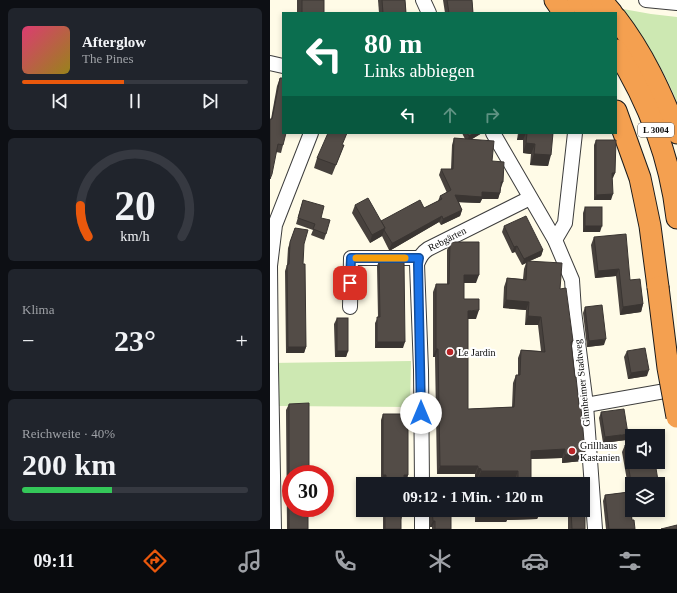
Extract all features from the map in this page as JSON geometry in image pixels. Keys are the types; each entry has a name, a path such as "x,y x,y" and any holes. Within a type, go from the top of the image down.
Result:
{"highway":[{"path":"555,0 563,12"},
{"path":"578,0 588,12"},
{"path":"601,0 611,12"},
{"name":"L 3004","path":"617,19 646,64 664,98 677,133"},
{"name":"L 3004","path":"617,52 630,72 644,100 660,139 675,198 677,218"},
{"path":"617,114 640,178 650,226 668,368 677,417"}],"street":[{"path":"423,0 429,12"},
{"path":"646,0 677,3"},
{"path":"270,63 282,66"},
{"path":"274,529 270,266 276,225 311,134"},
{"name":"Ginnheimer Stadtweg","path":"493,134 555,240 572,280 574,311 586,405 595,529"},
{"path":"555,240 565,223 575,134"},
{"name":"Rebgärten","path":"422,477 419,258 423,252 428,249 530,198"},
{"path":"350,307 351,258 419,258"},
{"path":"586,405 677,389"},
{"path":"422,517 422,529"}],"green space":[{"path":"623,9 677,17 677,102 653,54"},
{"path":"411,361 410,407 278,406 279,396 270,396 270,363"}],"building":[{"path":"302,0 324,0 324,12 302,12"},
{"path":"382,0 405,0 406,12 383,12"},
{"path":"447,0 472,0 473,12 449,12"},
{"path":"280,78 282,78 282,134 286,134 283,145 278,144 270,179 270,119 272,119"},
{"path":"328,134 347,134 336,165 317,158"},
{"path":"527,134 553,134 551,155 534,154 535,144 526,143"},
{"path":"454,138 494,141 492,161 504,162 503,182 501,182 500,193 482,192 482,197 455,195 462,210 443,219 442,216 392,243 384,230 385,228 381,221 420,200 424,208 442,199 440,196 451,190 441,169 453,169"},
{"path":"596,140 616,140 615,173 612,173 613,194 596,195"},
{"path":"368,198 385,228 372,235 355,205"},
{"path":"303,200 324,206 321,218 330,220 326,234 313,229 315,224 298,218"},
{"path":"585,207 602,207 602,226 585,226"},
{"path":"526,216 543,250 524,259 517,246 514,247 504,226"},
{"path":"295,228 308,230 304,244 303,264 305,264 306,347 288,347 287,265 289,264 290,242"},
{"path":"626,234 630,280 640,279 643,304 623,307 619,269 598,271 594,237"},
{"path":"450,242 479,242 479,275 464,275 464,299 479,299 479,310 468,311 468,409 514,407 516,375 520,375 521,350 545,352 541,317 528,316 529,302 506,300 507,278 526,280 527,261 562,263 560,289 566,288 573,341 571,342 575,377 579,405 581,406 585,453 565,455 565,449 531,451 531,477 518,477 518,471 481,471 478,466 440,466 438,349 436,349 436,284 449,284"},
{"path":"379,261 404,261 405,342 377,342 377,317 380,317"},
{"path":"602,305 606,339 589,341 585,307"},
{"path":"337,318 348,318 348,351 337,351"},
{"path":"645,348 649,370 631,373 627,351"},
{"path":"309,403 309,465 289,465 289,404"},
{"path":"624,409 627,429 625,429 625,434 605,437 601,412"},
{"path":"383,414 408,414 408,475 404,475 404,477 386,477 386,475 383,475"},
{"path":"629,469 656,469 657,477 630,477"},
{"path":"625,492 625,517 632,517 632,520 634,520 635,529 609,529 605,495"},
{"path":"289,517 308,517 308,529 289,529"},
{"path":"385,517 401,517 401,529 385,529"},
{"path":"433,517 451,517 451,529 435,529 435,521 433,521"},
{"path":"571,517 585,517 585,529 572,529"},
{"path":"677,525 677,529 661,529"}],"slow traffic":[{"path":"356,258 405,258"}],"place":[{"name":"Le Jardin","path":"450,352"},
{"name":"Grillhaus Kastanien","path":"572,451"}],"route":[{"path":"350,283 351,258 419,258 421,413"}]}
